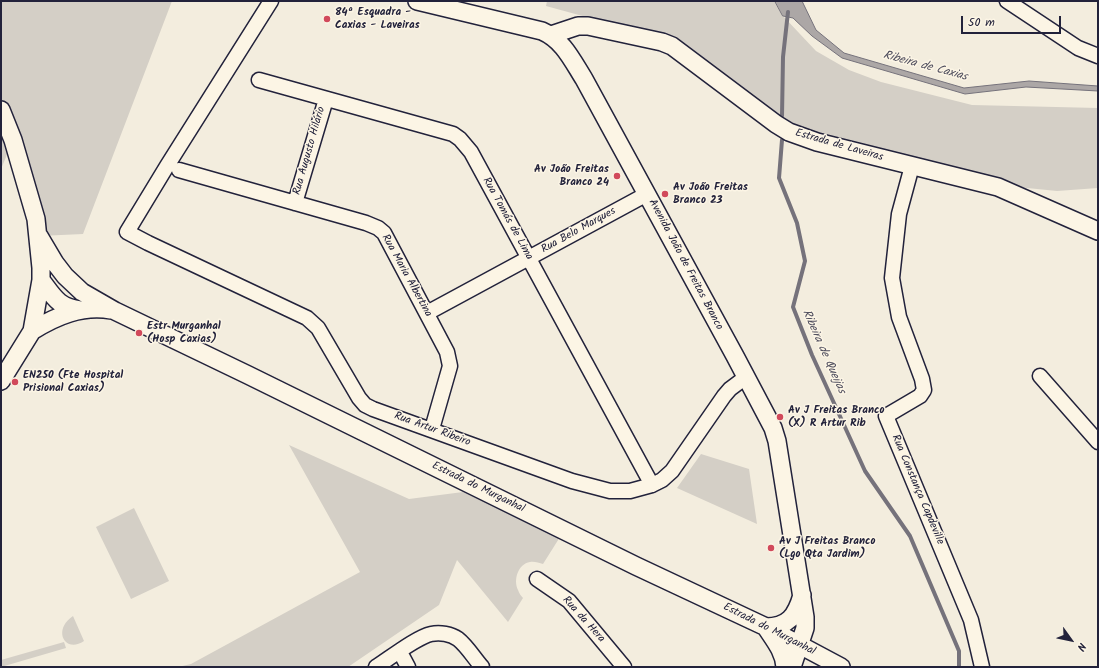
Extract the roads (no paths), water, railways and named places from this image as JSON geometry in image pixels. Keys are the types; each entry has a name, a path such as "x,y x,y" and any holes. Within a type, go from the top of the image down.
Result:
{"street":[{"name":"Rua Artur Ribeiro","path":"271,1 166,166 127,232 307,318 318,328 351,386 365,405 572,481 610,491 630,491 652,485 662,480 672,471 724,396 730,389 746,377"},
{"name":"Avenida João de Freitas Branco","path":"417,1 542,31 551,35 562,45 584,79 746,377 773,428 778,441 805,617 805,628 792,667"},
{"path":"1006,1 1078,48 1098,56"},
{"name":"Estrada de Laveiras","path":"551,35 578,26 588,26 662,42 680,51 776,124 789,132 817,142 998,187 1098,231"},
{"name":"Rua Tomás de Lima","path":"259,80 453,134 460,138 471,152 652,485"},
{"name":"Rua Augusto Hilário","path":"295,203 326,99"},
{"name":"Estrada do Murganhal","path":"1,110 15,146 33,208 39,236 41,280 32,331"},
{"name":"Rua Constança Capdeville","path":"912,166 899,214 892,278 899,317 922,379 924,390 920,396 886,416 971,620 982,667"},
{"name":"Rua Maria Albertina","path":"179,170 366,224 378,228 384,233 447,352 450,366 432,429"},
{"name":"Rua Belo Marques","path":"427,313 647,194"},
{"name":"Estrada do Murganhal","path":"39,236 55,263 65,276 82,292"},
{"name":"Estrada do Murganhal","path":"41,280 58,278 115,311 636,566 766,627 841,667"},
{"name":"Estrada do Murganhal","path":"41,280 62,305 80,310"},
{"name":"Estrada do Murganhal","path":"32,331 46,322 80,310 93,308 115,311"},
{"path":"1,381 32,331"},
{"path":"1040,376 1098,442"},
{"name":"Rua da Hera","path":"537,579 569,601 624,667"},
{"path":"766,627 778,627 788,621 794,613 802,594"},
{"path":"766,627 778,645 785,661 785,667"},
{"path":"376,667 421,638 432,633 452,635 459,640 482,667"},
{"path":"400,652 408,667"}],"waterway":[{"name":"Ribeira de Queijas","path":"782,116 783,57 788,12"},
{"name":"Ribeira de Queijas","path":"782,140 779,178 797,223 805,261 793,307 812,355 865,471 910,536 959,651 959,667"}],"place":[{"name":"84ª Esquadra - Caxias - Laveiras","path":"327,19"},
{"name":"Av João Freitas Branco 24","path":"617,176"},
{"name":"Av João Freitas Branco 23","path":"665,194"},
{"name":"Estr Murganhal (Hosp Caxias)","path":"139,333"},
{"name":"EN250 (Fte Hospital Prisional Caxias)","path":"15,382"},
{"name":"Av J Freitas Branco (X) R Artur Rib","path":"780,417"},
{"name":"Av J Freitas Branco (Lgo Qta Jardim)","path":"771,548"}],"water label":[{"name":"Ribeira de Caxias","path":"925,67"}]}
